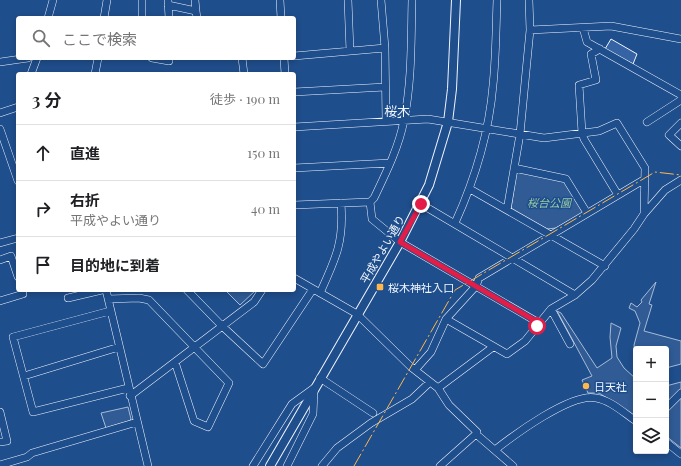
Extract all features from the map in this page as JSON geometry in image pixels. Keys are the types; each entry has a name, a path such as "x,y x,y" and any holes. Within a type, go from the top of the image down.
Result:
{"street":[{"path":"49,16 53,0"},
{"path":"104,16 107,0"},
{"path":"142,0 142,16"},
{"path":"168,16 168,2 196,14 195,0"},
{"path":"280,0 281,16"},
{"path":"348,0 350,51"},
{"path":"381,0 385,48 386,122"},
{"path":"296,205 370,202 374,198 390,163 404,121 409,81 412,0"},
{"name":"平成やよい通り","path":"270,466 421,204 437,161 448,122 452,89 456,0"},
{"path":"455,223 470,188 487,128 493,86 497,0"},
{"path":"508,210 520,134 530,30 528,0"},
{"path":"530,30 611,26 681,39"},
{"path":"584,28 587,42 681,95"},
{"path":"296,56 385,48"},
{"path":"600,49 592,54 596,80 579,85 582,133 584,139 618,195"},
{"path":"0,62 16,60"},
{"path":"32,72 36,60"},
{"path":"95,72 98,60"},
{"path":"242,60 244,72"},
{"path":"284,60 285,72"},
{"path":"296,92 385,87"},
{"path":"647,122 681,100"},
{"path":"0,112 16,108"},
{"path":"296,127 428,119 544,138 599,131 617,123 645,168 644,214"},
{"path":"681,123 669,136 681,146"},
{"path":"0,129 16,175"},
{"path":"296,168 390,163"},
{"path":"514,168 566,178 587,213"},
{"path":"415,370 431,352 446,319 476,286 479,278 645,179"},
{"path":"446,319 507,354 525,341 551,309 575,295 592,280 665,190 681,180"},
{"path":"470,188 604,266"},
{"path":"370,202 372,219 400,242 539,323"},
{"path":"189,292 222,326 263,364 317,291 336,257 342,237 340,203"},
{"path":"421,204 575,295"},
{"path":"0,243 16,239"},
{"path":"0,260 11,256 16,271"},
{"path":"296,279 357,314 415,370 438,388 449,405 477,432 476,434 513,466"},
{"path":"0,301 23,294 22,292"},
{"path":"68,298 94,292"},
{"path":"106,292 118,347 148,466"},
{"path":"130,396 254,302 261,292"},
{"path":"108,299 140,298 149,300 196,346 229,383 208,427 194,421 175,362"},
{"path":"551,309 570,344"},
{"path":"110,311 14,337 33,412 128,388"},
{"path":"24,376 118,347"},
{"path":"438,388 493,347"},
{"path":"320,378 373,413"},
{"path":"322,466 336,448 371,422 412,399 430,382"},
{"path":"253,466 292,404 314,388"},
{"path":"287,466 313,414 314,388"},
{"path":"669,405 681,393"},
{"path":"494,450 562,406 582,398 590,397 605,401 633,419"},
{"path":"0,412 7,441 0,442"},
{"path":"0,465 27,457 32,453 137,422"},
{"path":"440,466 476,434"},
{"path":"669,444 681,454"}],"shaded area":[{"name":"桜台公園","path":"519,172 564,180 584,212 556,228 547,229 511,209 516,174"},
{"path":"656,282 649,304 652,305 644,331 681,341 681,364 669,367 669,346 634,346 640,323 635,311 629,308 631,303 637,307 642,302 641,300"},
{"path":"227,292 254,292 240,305"},
{"path":"557,311 561,313 597,368 612,358 610,337 611,323 621,328 616,346 617,357 624,368 633,376 633,415 599,393 588,393 582,380 592,376"},
{"path":"681,382 681,448 669,438 669,385"},
{"path":"128,407 131,419 129,421 106,428 101,413"}],"building":[{"path":"611,39 637,54 633,64 605,49"}],"power":[{"path":"354,466 455,290 655,172 681,175"}],"place":[{"name":"桜木神社入口","path":"380,287"},
{"name":"日天社","path":"586,386"}],"district":[{"name":"桜木","path":"397,110"}],"route":[{"path":"421,204 400,242 539,323 537,326"}]}
